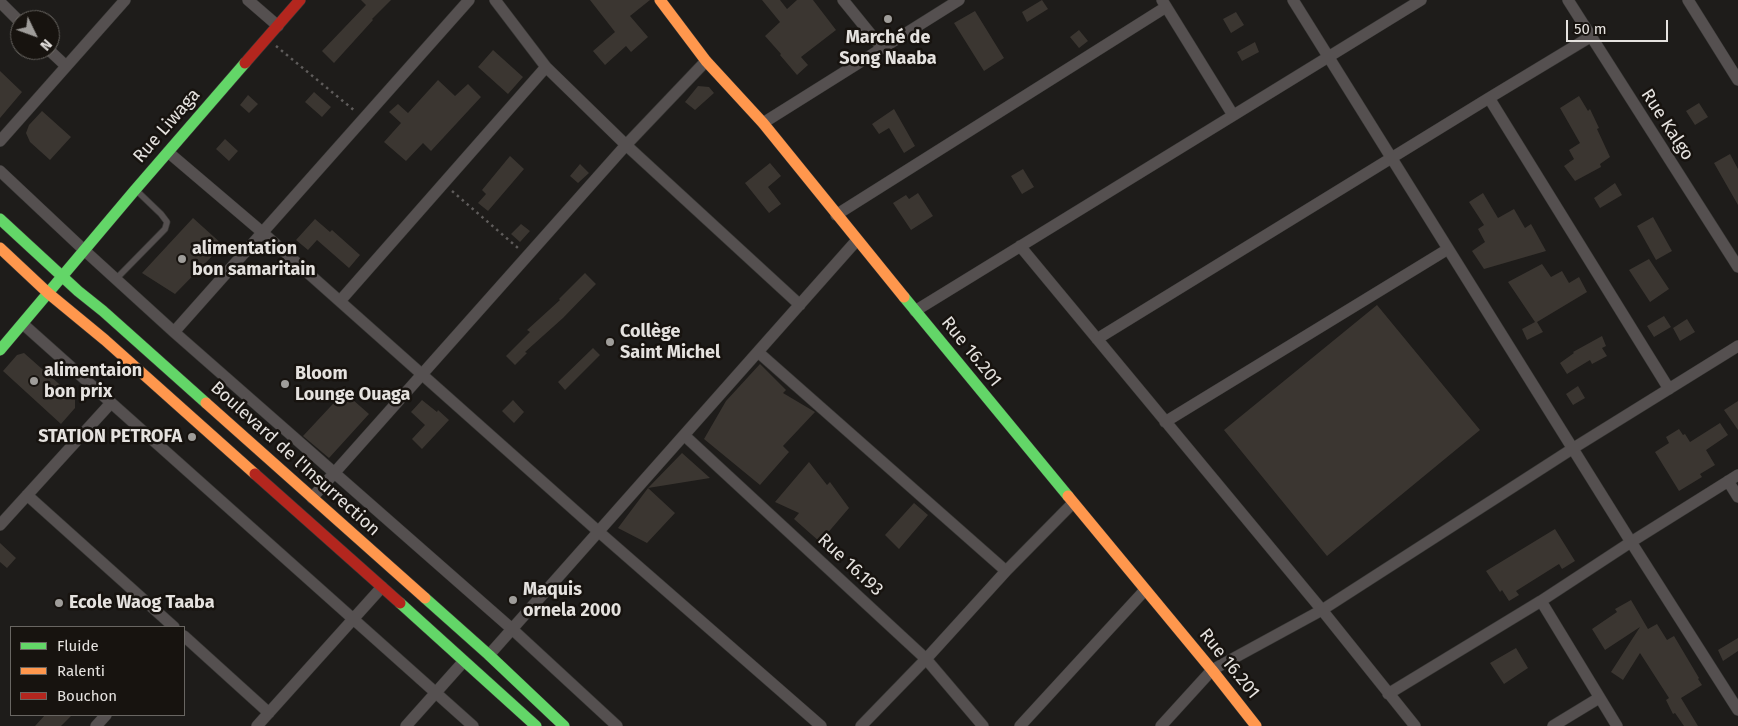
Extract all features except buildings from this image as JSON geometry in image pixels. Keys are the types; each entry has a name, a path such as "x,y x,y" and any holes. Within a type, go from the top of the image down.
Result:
{"main road":[{"name":"Rue Liwaga","path":"0,350 135,190 300,0"},
{"name":"Rue 16.201","path":"660,0 706,61 763,124 1256,726"},
{"name":"Boulevard de l'Insurrection","path":"0,219 489,655 564,726"},
{"path":"0,248 536,726"}],"street":[{"path":"0,140 125,0"},
{"path":"248,0 278,26"},
{"path":"174,332 469,0"},
{"path":"496,0 546,67 626,145 800,305"},
{"path":"843,0 882,48"},
{"path":"763,124 959,0"},
{"path":"1293,0 1630,542 1738,710"},
{"path":"915,311 1421,0"},
{"name":"Rue Kalgo","path":"1568,0 1738,267"},
{"path":"1688,0 1738,80"},
{"path":"0,2 10,12"},
{"path":"836,215 1164,4 1233,115"},
{"path":"1097,339 1590,37"},
{"path":"60,60 66,66"},
{"path":"312,498 626,145 706,61"},
{"path":"340,301 546,67"},
{"path":"1489,98 1669,389"},
{"path":"168,152 262,232 598,532 821,726"},
{"path":"0,171 116,280 512,629 617,726"},
{"path":"489,655 857,240"},
{"path":"1020,246 1322,610 1415,726"},
{"path":"1165,422 1448,249"},
{"path":"23,324 110,404 474,726"},
{"path":"1161,726 1212,670 1322,610 1572,448 1738,346"},
{"path":"758,352 1006,571"},
{"path":"0,525 110,404"},
{"name":"Rue 16.193","path":"685,436 926,659 983,726"},
{"path":"1388,694 1541,601 1630,542 1733,478 1738,497"},
{"path":"27,495 173,626"},
{"path":"861,726 926,659 1006,571 1073,503"},
{"path":"257,726 382,587"},
{"path":"1020,726 1144,590"},
{"path":"1541,601 1616,726"},
{"path":"185,637 269,713"},
{"path":"406,726 464,660"},
{"path":"1553,726 1600,698"},
{"path":"96,726 105,716"}],"lane":[{"path":"116,280 165,229 167,222 135,190"}],"path":[{"path":"267,39 364,119"},
{"path":"443,184 528,257"}],"traffic: fast":[{"path":"0,350 245,63"},
{"path":"0,219 78,291 206,403"},
{"path":"904,297 1068,496"},
{"path":"425,598 564,726"},
{"path":"400,603 536,726"}],"traffic: slow":[{"path":"660,0 706,61 763,123 904,297"},
{"path":"0,248 48,293 105,340 255,474"},
{"path":"206,403 425,598"},
{"path":"1068,496 1256,726"}],"traffic: jam":[{"path":"245,63 300,0"},
{"path":"255,474 400,603"}],"place":[{"name":"Marché de Song Naaba","path":"888,19"},
{"name":"alimentation bon samaritain","path":"182,259"},
{"name":"Collège Saint Michel","path":"610,342"},
{"name":"alimentaion bon prix","path":"34,381"},
{"name":"Bloom Lounge Ouaga","path":"285,384"},
{"name":"STATION PETROFA","path":"192,437"},
{"name":"Maquis ornela 2000","path":"513,600"},
{"name":"Ecole Waog Taaba","path":"59,603"}]}
